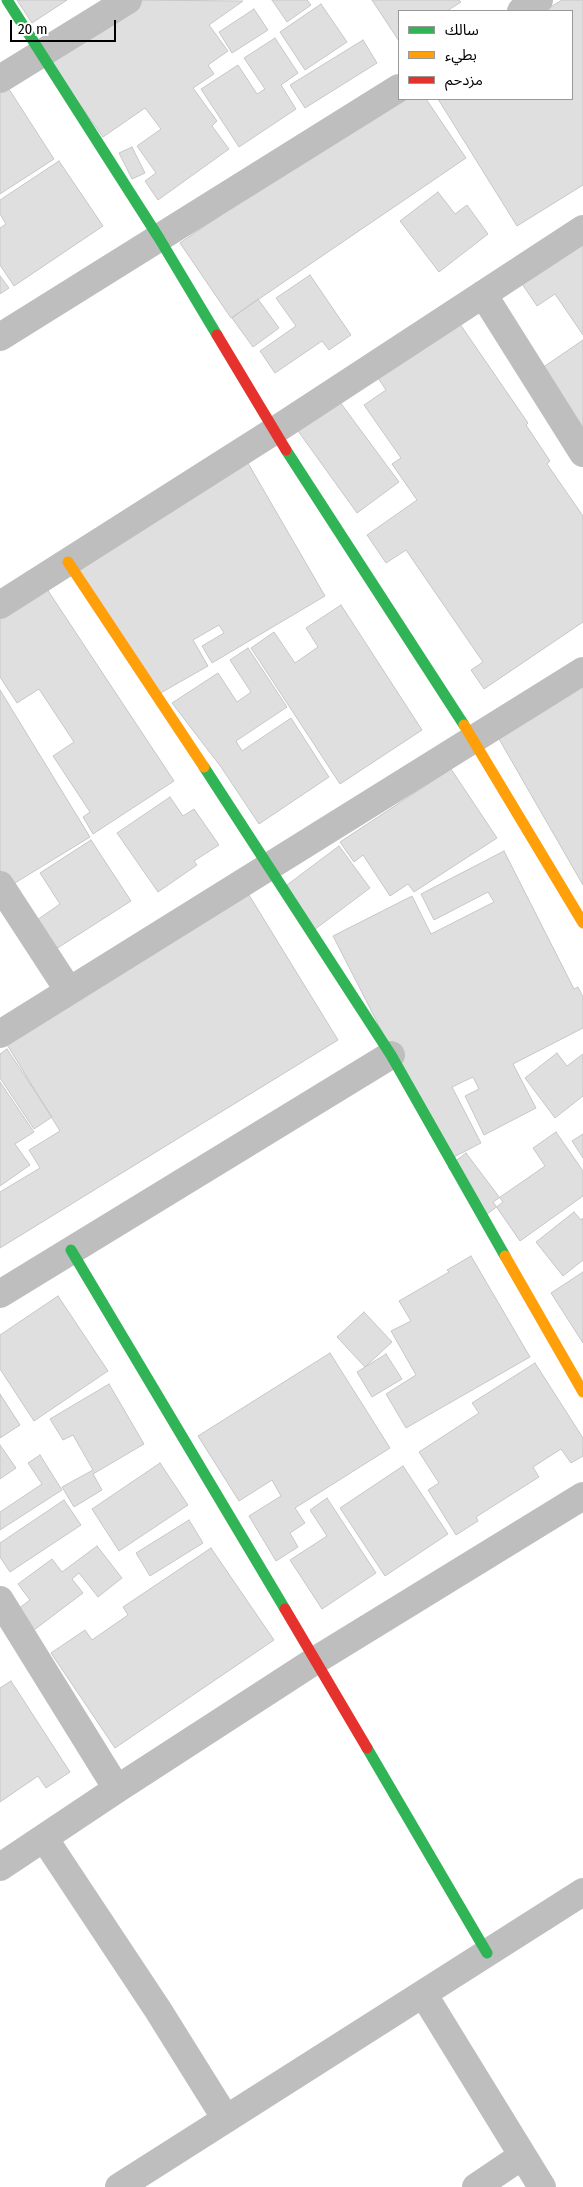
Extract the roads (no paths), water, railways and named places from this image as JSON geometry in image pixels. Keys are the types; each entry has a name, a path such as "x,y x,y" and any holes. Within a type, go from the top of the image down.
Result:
{"street":[{"path":"7,0 159,238 274,431 473,738 583,923"},
{"path":"0,79 128,0"},
{"path":"524,10 540,0"},
{"path":"0,337 398,89"},
{"path":"0,605 274,431 583,229"},
{"path":"483,294 583,453"},
{"path":"68,562 270,866 390,1055 583,1392"},
{"path":"0,1034 583,671"},
{"path":"0,885 69,991"},
{"path":"0,1294 390,1055"},
{"path":"71,1250 316,1660 488,1953"},
{"path":"0,1868 117,1789 316,1660 583,1496"},
{"path":"0,1600 117,1789"},
{"path":"44,1838 158,2010 226,2119"},
{"path":"130,2184 226,2119 424,1995 583,1892"},
{"path":"424,1995 542,2187"},
{"path":"476,2187 522,2156"}]}
